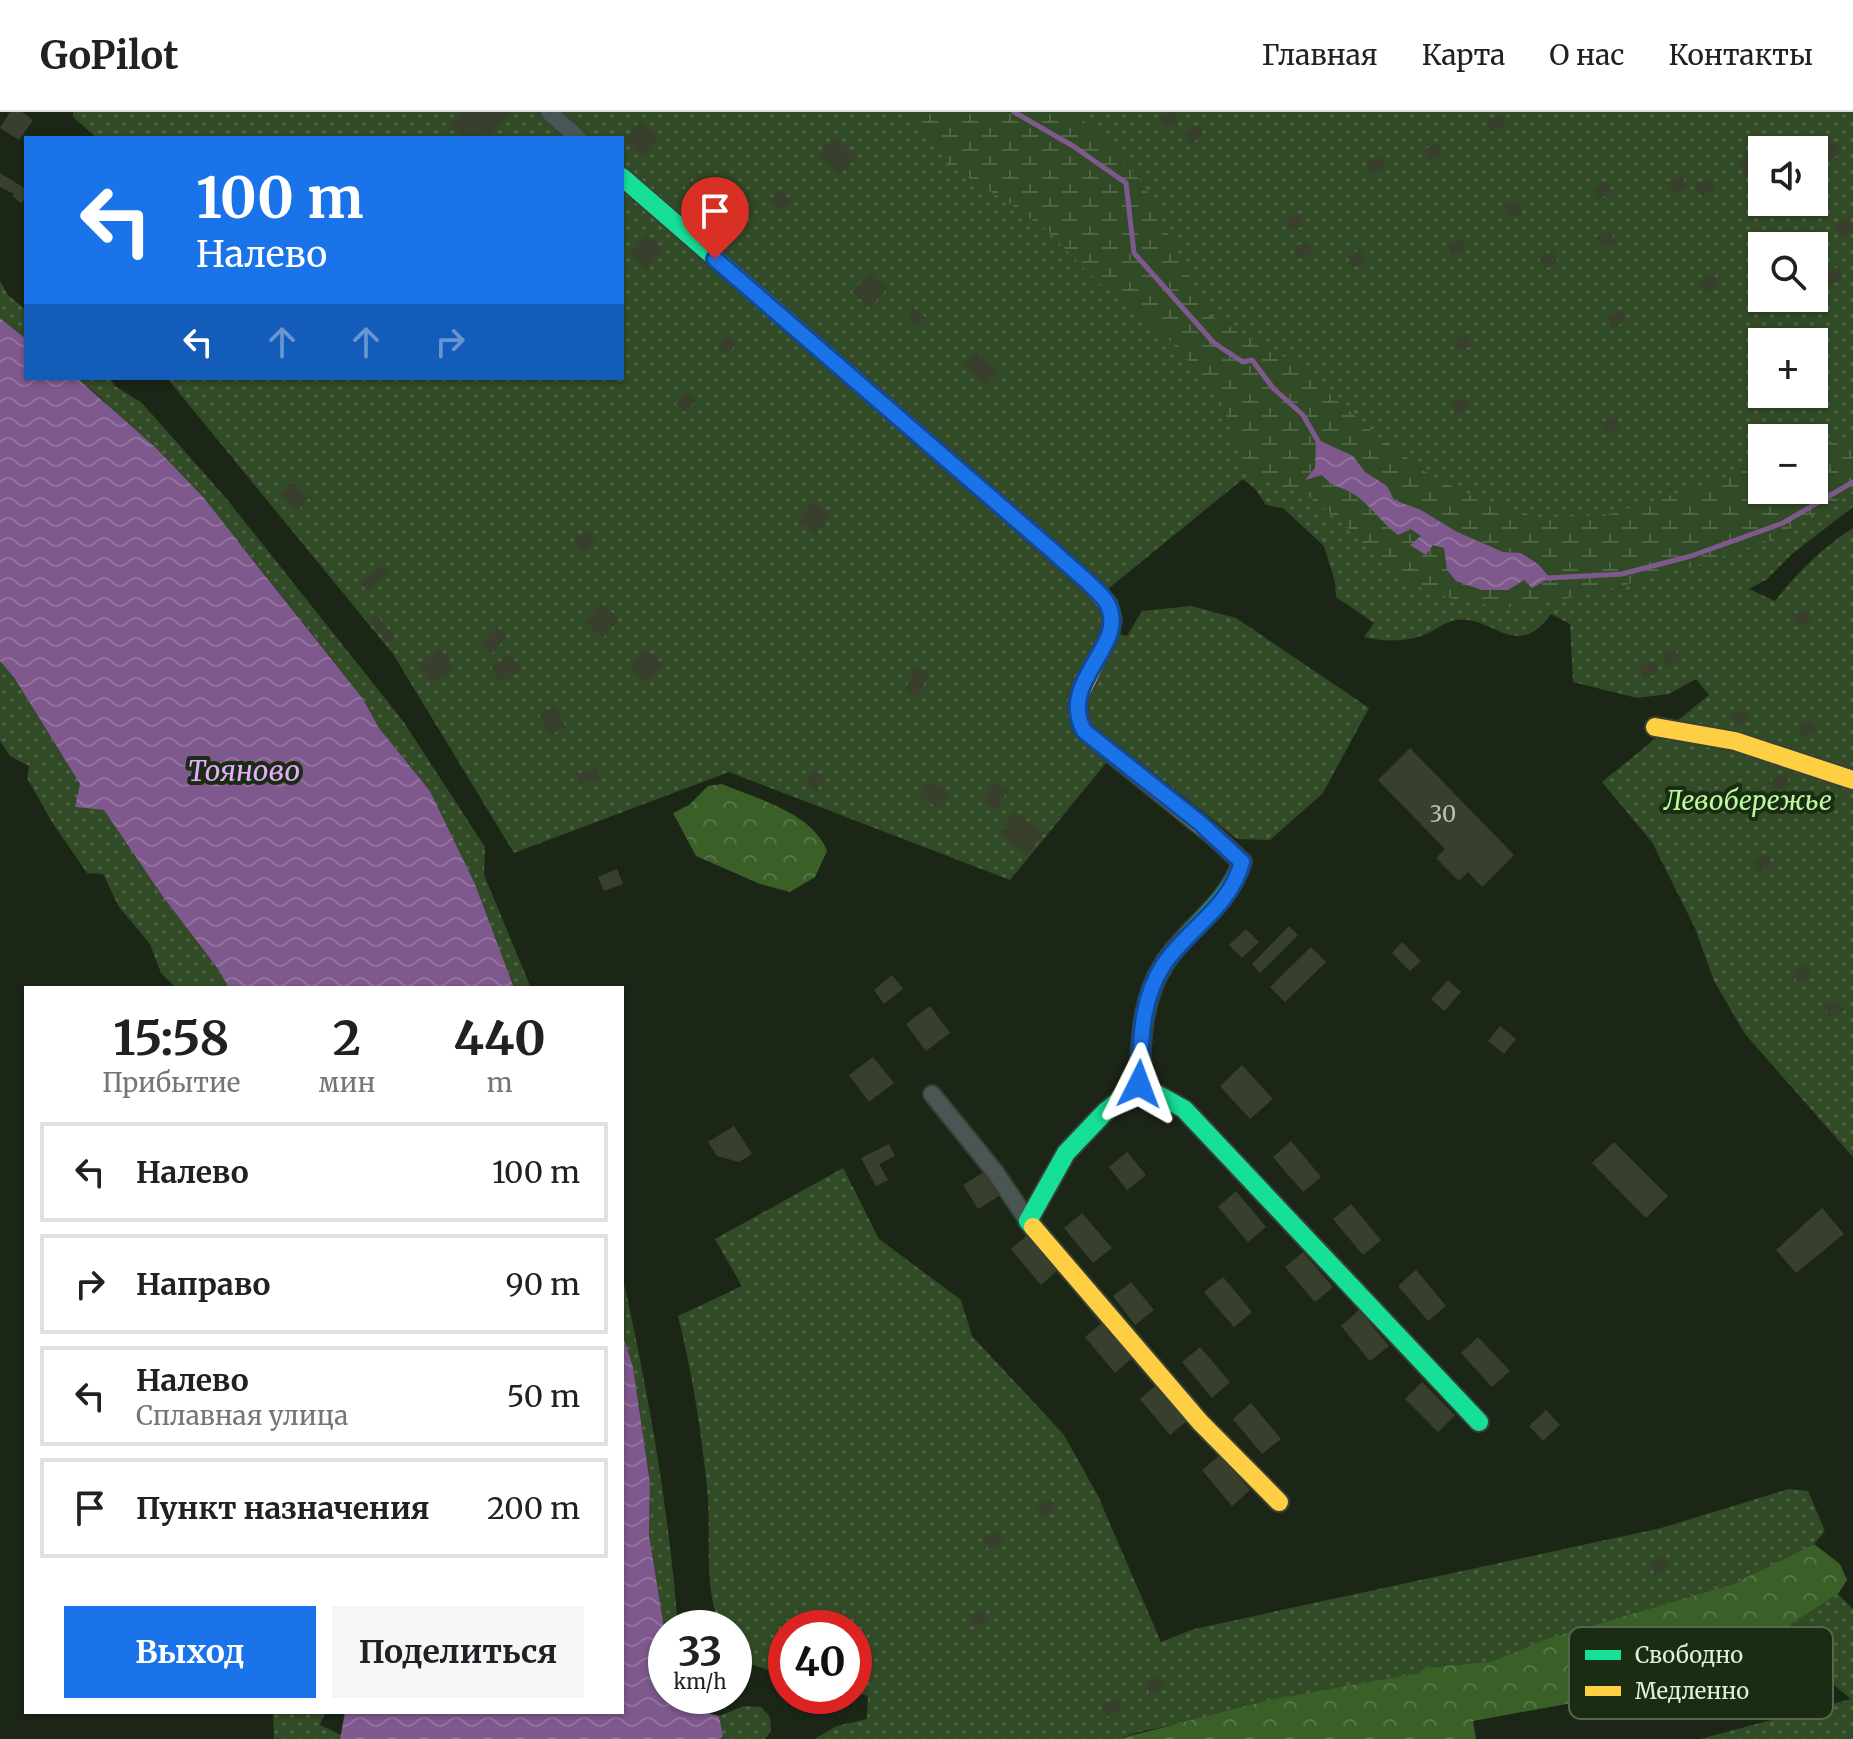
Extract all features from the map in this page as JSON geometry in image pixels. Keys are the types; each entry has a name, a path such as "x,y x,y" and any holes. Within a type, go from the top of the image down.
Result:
{"street":[{"path":"549,112 576,136"},
{"path":"624,179 1055,553 1108,603 1111,620 1107,640 1079,691 1076,716 1084,731 1200,823 1242,862 1237,880 1222,901 1165,963 1147,999 1139,1084 1105,1112 1066,1153 1028,1221"},
{"path":"1655,727 1735,741 1853,780"},
{"path":"1139,1084 1184,1109 1479,1422"},
{"path":"932,1094 995,1172 1028,1221 1200,1422 1279,1502"}],"green space":[{"name":"Левобережье","path":"73,112 1853,112 1853,507 1792,554 1767,579 1749,589 1775,601 1811,561 1853,528 1853,1157 1745,1034 1714,981 1695,928 1652,842 1602,782 1709,695 1696,679 1669,694 1637,698 1573,682 1570,624 1551,614 1527,635 1515,636 1481,623 1455,620 1412,639 1364,637 1374,623 1336,597 1335,582 1324,546 1283,508 1266,505 1256,490 1243,479 1098,597 1103,630 1127,636 1142,611 1191,606 1236,618 1369,708 1323,793 1270,840 1237,839 1120,746 1010,880 729,772 514,853 393,654 169,380 624,380 624,136 95,136 73,117"},
{"path":"910,112 1075,112 1141,180 1210,316 1310,371 1367,428 1431,476 1486,503 1538,517 1604,516 1731,476 1748,458 1748,504 1828,504 1828,441 1837,442 1853,437 1853,491 1773,539 1701,564 1606,590 1521,608 1459,601 1399,580 1350,530 1307,495 1257,477 1241,461 1238,444 1215,390 1160,330 1099,284 1051,234 949,165","holes":["1317,440 1353,456 1364,472 1387,486 1394,500 1405,506 1421,510 1457,532 1503,552 1521,553 1447,570 1444,548 1433,545 1426,555 1411,546 1421,536 1410,529 1386,525 1361,498 1322,475 1307,479 1316,469"]},
{"path":"0,281 8,295 24,308 24,337 0,318"},
{"path":"79,380 111,380 115,386 142,403 225,497 403,721 485,847 484,875 530,986 513,986 475,884 430,791 379,728 363,699 240,543 102,399"},
{"path":"0,661 15,679 80,784 104,809 228,986 174,986 161,973 150,944 119,907 103,874 87,873 52,822 27,778 29,766 10,756 0,741"},
{"path":"722,784 782,809 810,827 827,851 815,877 790,892 760,884 696,856 673,813 689,805 708,786"},
{"path":"843,1168 879,1239 961,1300 972,1336 1064,1435 1098,1496 1161,1642 1194,1629 1661,1528 1789,1489 1808,1491 1825,1531 1814,1544 1733,1584 1587,1627 1569,1627 1569,1632 1493,1661 1424,1668 1420,1673 1118,1739 814,1739 837,1726 867,1719 867,1714 872,1714 872,1610 768,1610 768,1669 752,1664 752,1610 715,1610 712,1594 702,1444 678,1316 742,1286 715,1239"},
{"path":"624,1284 649,1406 676,1610 661,1610 649,1535 650,1483 633,1367 624,1339"},
{"path":"1814,1544 1840,1564 1847,1580 1838,1594 1789,1627 1587,1627 1733,1584"},
{"path":"1838,1594 1853,1609 1853,1739 1700,1739 1776,1719 1833,1719 1833,1704 1851,1699 1833,1684 1833,1627 1789,1627"},
{"path":"1569,1632 1569,1704 1473,1721 1476,1739 1118,1739 1269,1700 1419,1673 1424,1668 1493,1661"},
{"path":"752,1706 761,1707 770,1717 771,1731 765,1739 720,1739 723,1736 719,1716 752,1714"},
{"path":"273,1714 324,1714 320,1725 341,1735 340,1739 274,1739"}],"water":[{"name":"Тояново","path":"0,318 24,337 24,380 79,380 157,449 203,497 363,699 379,728 430,791 475,884 513,986 228,986 104,810 75,807 80,784 15,679 0,661"},
{"path":"1316,439 1353,456 1365,472 1387,486 1394,500 1421,510 1457,532 1503,552 1521,553 1538,564 1550,578 1532,588 1524,580 1508,590 1482,590 1456,581 1447,570 1444,548 1433,545 1426,555 1410,545 1421,536 1411,529 1398,535 1361,500 1322,475 1305,480 1315,468"},
{"path":"624,1339 633,1367 650,1483 649,1535 661,1610 648,1610 648,1714 719,1716 723,1736 720,1739 340,1739 345,1714 624,1714"}],"building":[{"path":"10,112 22,112 33,120 19,140 0,128"},
{"path":"461,112 510,112 491,136 486,133 483,136 462,136 450,126"},
{"path":"1174,112 1179,122 1165,128 1159,117"},
{"path":"1500,114 1506,125 1492,132 1487,121"},
{"path":"641,121 659,137 642,156 624,140"},
{"path":"1199,125 1204,136 1190,143 1185,132"},
{"path":"834,137 857,156 840,175 818,155"},
{"path":"1837,142 1843,153 1829,160 1828,146"},
{"path":"1437,143 1442,155 1428,161 1423,150"},
{"path":"1380,156 1385,167 1371,174 1366,162"},
{"path":"1748,156 1748,170 1744,172 1738,160"},
{"path":"0,173 24,188 24,199 21,203 12,196 14,194 0,187"},
{"path":"1682,176 1687,188 1673,194 1667,183"},
{"path":"1710,178 1715,190 1701,196 1695,185"},
{"path":"1607,181 1613,193 1598,199 1593,188"},
{"path":"779,190 791,200 782,210 770,200"},
{"path":"1518,200 1523,212 1509,218 1504,207"},
{"path":"1300,214 1305,225 1291,232 1286,220"},
{"path":"1848,218 1853,231 1840,237 1834,225"},
{"path":"1610,230 1615,241 1602,248 1596,237"},
{"path":"646,235 663,249 647,269 630,255"},
{"path":"1461,238 1466,249 1452,256 1447,245"},
{"path":"1307,241 1313,252 1299,259 1293,248"},
{"path":"1361,250 1367,261 1352,268 1347,256"},
{"path":"1553,251 1558,263 1544,269 1539,258"},
{"path":"1838,267 1843,279 1829,285 1828,272"},
{"path":"869,273 887,288 870,308 852,292"},
{"path":"1714,275 1720,286 1706,293 1700,281"},
{"path":"914,308 926,318 917,327 906,317"},
{"path":"1621,310 1626,321 1612,328 1607,317"},
{"path":"1468,334 1473,345 1459,352 1454,340"},
{"path":"727,335 737,343 727,355 717,347"},
{"path":"976,351 999,372 986,385 963,365"},
{"path":"686,392 696,401 685,412 676,404"},
{"path":"1465,397 1470,408 1456,415 1451,404"},
{"path":"1615,416 1620,427 1606,434 1601,423"},
{"path":"292,482 309,498 298,511 280,494"},
{"path":"813,501 831,515 815,535 797,521"},
{"path":"587,530 596,541 582,553 573,542"},
{"path":"383,565 389,573 367,591 361,583"},
{"path":"601,603 619,619 603,638 585,622"},
{"path":"1806,609 1812,620 1798,627 1792,615"},
{"path":"376,614 396,639 390,645 369,619"},
{"path":"497,627 507,637 491,654 481,645"},
{"path":"441,649 454,669 431,684 418,664"},
{"path":"645,649 664,665 647,684 629,668"},
{"path":"1675,649 1681,660 1667,667 1661,656"},
{"path":"511,655 521,670 501,683 491,667"},
{"path":"1653,661 1659,672 1644,679 1639,668"},
{"path":"916,667 929,673 918,696 905,690"},
{"path":"556,706 566,728 548,735 539,714"},
{"path":"1744,709 1750,720 1736,727 1730,716"},
{"path":"1812,720 1817,731 1803,738 1798,727"},
{"path":"1410,748 1514,855 1482,887 1468,872 1459,881 1436,858 1445,849 1378,780"},
{"path":"597,768 600,778 580,784 577,774"},
{"path":"814,771 825,777 816,791 806,784"},
{"path":"1785,773 1790,785 1776,791 1771,780"},
{"path":"929,781 950,794 940,809 919,796"},
{"path":"995,782 1009,790 995,810 982,801"},
{"path":"1014,812 1044,832 1028,855 999,834"},
{"path":"1767,854 1773,865 1758,872 1753,860"},
{"path":"617,869 623,884 604,891 598,877"},
{"path":"1289,926 1298,935 1260,973 1252,964"},
{"path":"1246,929 1259,942 1242,958 1229,945"},
{"path":"1402,942 1421,961 1410,971 1392,953"},
{"path":"1311,947 1326,962 1285,1002 1270,987"},
{"path":"1807,965 1812,977 1798,983 1792,972"},
{"path":"892,975 903,989 884,1004 874,990"},
{"path":"1448,980 1461,992 1444,1011 1431,999"},
{"path":"1839,1000 1844,1011 1830,1018 1825,1007"},
{"path":"930,1006 950,1033 926,1051 906,1024"},
{"path":"1500,1026 1516,1039 1504,1054 1488,1041"},
{"path":"873,1057 894,1083 869,1102 849,1075"},
{"path":"1242,1065 1273,1099 1250,1119 1220,1086"},
{"path":"734,1126 752,1154 739,1162 717,1156 708,1142"},
{"path":"1291,1141 1321,1177 1303,1192 1273,1157"},
{"path":"1614,1142 1668,1196 1646,1218 1592,1163"},
{"path":"889,1144 895,1156 879,1164 888,1180 876,1186 861,1158"},
{"path":"1127,1152 1146,1175 1127,1190 1109,1167"},
{"path":"984,1172 999,1196 978,1209 963,1185"},
{"path":"1236,1191 1266,1227 1248,1242 1218,1207"},
{"path":"1351,1204 1381,1240 1363,1255 1333,1219"},
{"path":"1822,1208 1844,1234 1796,1273 1776,1250"},
{"path":"1082,1213 1112,1248 1093,1263 1064,1228"},
{"path":"1029,1234 1059,1269 1041,1285 1011,1249"},
{"path":"1303,1252 1333,1287 1315,1302 1285,1267"},
{"path":"1416,1270 1446,1306 1428,1321 1398,1286"},
{"path":"1223,1277 1252,1312 1234,1327 1204,1292"},
{"path":"1131,1282 1154,1310 1135,1325 1113,1296"},
{"path":"1359,1310 1389,1346 1370,1361 1341,1326"},
{"path":"1103,1322 1133,1357 1115,1373 1085,1337"},
{"path":"1478,1337 1510,1371 1492,1387 1461,1353"},
{"path":"1200,1347 1230,1382 1212,1398 1182,1362"},
{"path":"1422,1382 1455,1415 1438,1432 1405,1399"},
{"path":"1158,1384 1188,1420 1170,1435 1140,1399"},
{"path":"1251,1403 1281,1439 1262,1454 1233,1419"},
{"path":"1546,1410 1560,1425 1543,1441 1529,1426"},
{"path":"1220,1455 1250,1490 1232,1506 1202,1470"},
{"path":"1051,1499 1056,1510 1042,1517 1037,1506"},
{"path":"997,1531 1003,1543 989,1549 983,1538"},
{"path":"1664,1556 1669,1567 1655,1574 1649,1563"},
{"path":"983,1609 988,1620 974,1627 969,1616"},
{"path":"1159,1676 1164,1688 1150,1694 1145,1683"},
{"path":"1116,1699 1121,1710 1107,1717 1101,1705"}],"waterway":[{"path":"1014,112 1073,146 1126,183 1134,253 1214,343 1243,362 1252,360 1273,388 1303,415 1319,443"},
{"path":"1547,578 1622,574 1691,556 1783,523 1853,482"}],"traffic: fast":[{"path":"624,179 1007,511"},
{"path":"1033,1227 1028,1221 1066,1153 1105,1112 1139,1084 1144,1022 1156,978 1174,951 1227,891 1242,862 1214,836"},
{"path":"1139,1084 1184,1109 1479,1422"}],"traffic: slow":[{"path":"1007,511 1092,586 1108,605 1112,620 1109,635 1079,696 1078,713 1084,731 1214,836"},
{"path":"1655,727 1735,741 1853,780"},
{"path":"1033,1227 1200,1422 1279,1502"}],"route":[{"path":"715,259 1055,553 1108,603 1111,620 1107,640 1079,691 1076,716 1084,731 1200,823 1242,862 1237,880 1222,901 1165,963 1147,999 1139,1084"}]}
